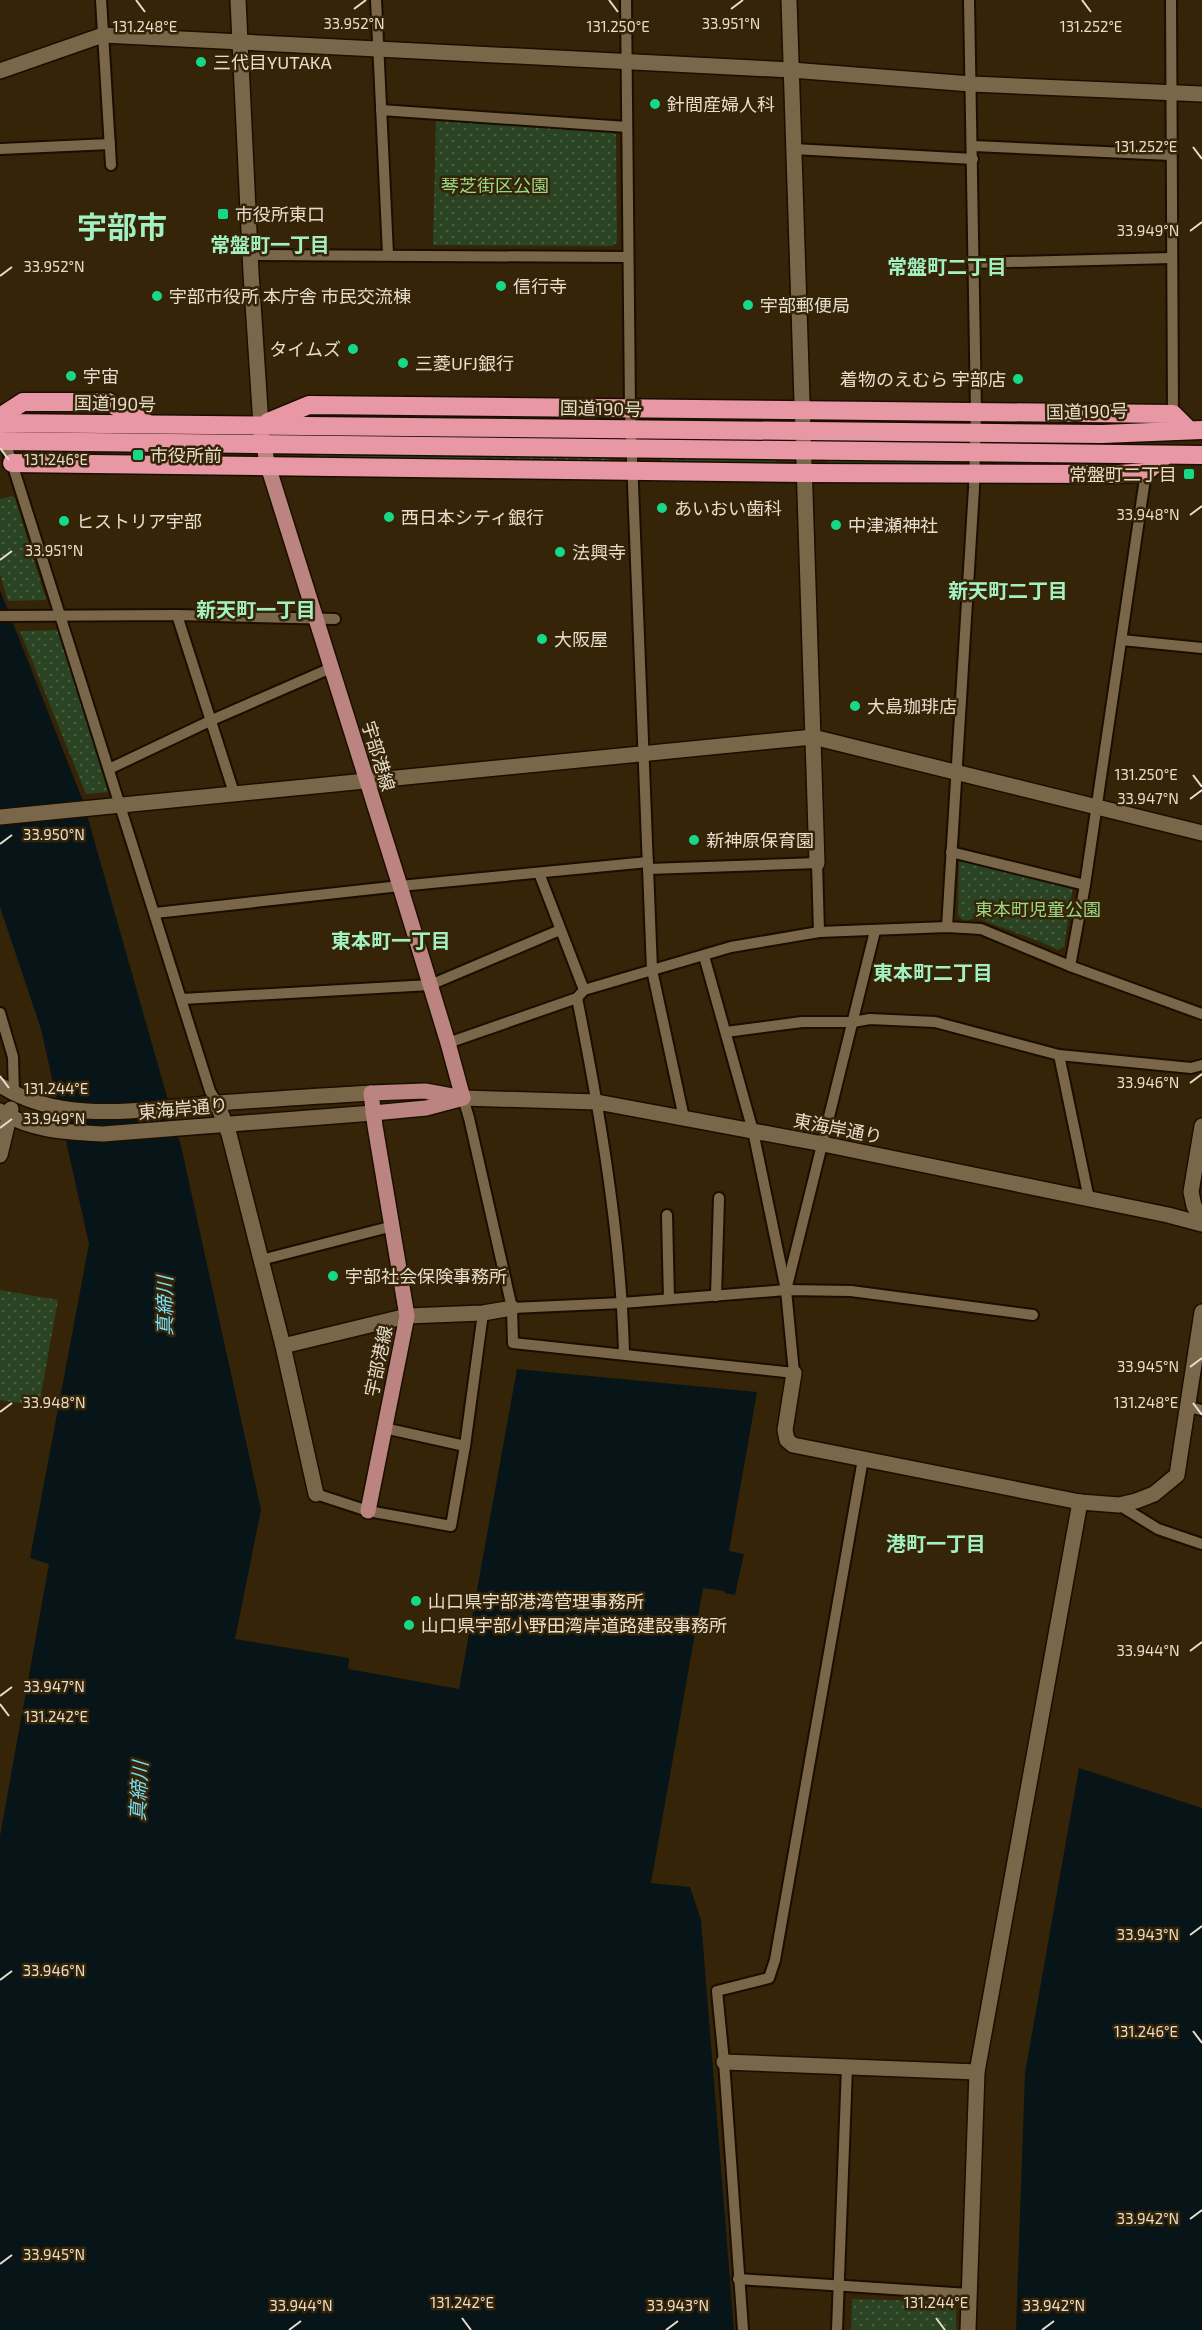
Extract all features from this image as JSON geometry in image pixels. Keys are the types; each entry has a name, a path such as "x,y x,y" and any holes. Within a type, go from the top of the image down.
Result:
{"highway":[{"path":"0,417 23,402 108,402 150,424"},
{"path":"261,435 309,405 1173,414 1195,430"},
{"path":"1155,430 1173,414"},
{"name":"国道190号","path":"0,423 150,424 261,435 632,448 1202,455"},
{"name":"国道190号","path":"3,441 631,429 1102,434 1195,430"},
{"path":"1133,455 1146,472"},
{"path":"12,463 804,473 1119,474 1146,472 1166,455"}],"main road":[{"name":"宇部港線","path":"261,435 268,466 400,886 463,1098"},
{"path":"371,1093 425,1091 463,1098"},
{"name":"宇部港線","path":"368,1511 407,1316 371,1093"},
{"path":"373,1113 426,1108 463,1098"}],"street":[{"path":"101,0 111,165"},
{"path":"238,0 261,435"},
{"path":"376,0 388,254"},
{"path":"626,0 630,408 652,970 684,1118"},
{"path":"789,0 819,932"},
{"path":"947,927 976,412 969,0"},
{"path":"1171,0 1173,414"},
{"path":"0,71 103,35 791,70 971,84 1202,94"},
{"path":"381,110 627,127"},
{"path":"0,148 111,144"},
{"path":"973,146 1171,155"},
{"path":"794,149 973,159"},
{"path":"250,255 627,257"},
{"path":"973,263 1172,258"},
{"path":"3,441 12,463 155,912 210,1091 226,1123 283,1346 316,1494 368,1511 451,1526 465,1446 483,1312"},
{"path":"1070,966 1085,885 1146,472"},
{"path":"177,615 234,793"},
{"path":"0,616 177,615 335,619"},
{"path":"1122,640 1202,648"},
{"path":"109,769 212,720 331,668"},
{"path":"0,817 813,736 1202,832"},
{"path":"951,852 1085,885"},
{"path":"155,912 540,873 648,866 817,863"},
{"path":"540,873 581,994 622,1303 624,1353"},
{"path":"448,1043 581,994 731,946 819,932 947,927 981,929 1070,966 1202,1014"},
{"path":"182,999 430,985 560,930"},
{"path":"786,1290 875,931"},
{"path":"704,956 753,1131 786,1290 794,1373 785,1430 787,1440 793,1445 1080,1502 1119,1505 1154,1494 1177,1475 1195,1408 1202,1312"},
{"path":"0,1013 12,1057 14,1095 5,1114 0,1155"},
{"path":"726,1032 802,1022 853,1022 870,1018 935,1022 1059,1055 1191,1068 1202,1065"},
{"path":"1059,1055 1089,1199"},
{"name":"東海岸通り","path":"0,1085 14,1095 32,1102 98,1112 371,1093"},
{"path":"463,1098 512,1308 513,1343 624,1353 794,1373"},
{"name":"東海岸通り","path":"463,1098 597,1102 823,1144 1202,1224"},
{"name":"東海岸通り","path":"5,1114 59,1132 103,1134 373,1113"},
{"path":"1202,1126 1191,1192 1194,1206 1202,1220"},
{"path":"716,1296 719,1198"},
{"path":"667,1215 669,1299"},
{"path":"261,1260 393,1226"},
{"path":"283,1346 407,1316 786,1290 851,1291 1033,1315"},
{"path":"384,1428 465,1446"},
{"path":"743,2330 717,1990 769,1978 775,1960 863,1459"},
{"path":"968,2330 977,2072 1080,1502"},
{"path":"1119,1505 1158,1529 1202,1544"},
{"path":"724,2062 977,2072"},
{"path":"837,2330 847,2067"},
{"path":"738,2279 969,2294"}],"green space":[{"name":"琴芝街区公園","path":"436,121 612,131 616,135 617,242 613,246 433,245"},
{"path":"314,409 605,416 602,419 314,415"},
{"path":"662,414 779,418 776,422 663,421"},
{"path":"829,415 945,416 945,423 828,421"},
{"path":"318,454 610,458 609,466 314,458"},
{"path":"662,458 776,459 777,467 659,463"},
{"path":"828,460 948,462 947,468 827,465"},
{"path":"998,462 1119,463 1119,469 996,467"},
{"path":"12,496 15,498 46,600 8,601 0,574 0,499"},
{"path":"59,630 108,792 86,794 20,631"},
{"name":"東本町児童公園","path":"966,858 1073,887 1064,947 1058,950 977,918 964,921 958,915 959,862"},
{"path":"0,1290 58,1300 39,1406 0,1400"},
{"path":"852,2299 956,2302 956,2330 851,2330"}],"water":[{"name":"真締川","path":"0,590 83,801 181,1146 261,1510 235,1639 349,1658 348,1669 459,1689 517,1369 757,1392 729,1551 744,1554 735,1595 703,1588 651,1883 690,1887 701,1920 734,2330 0,2330 0,1836 49,1564 30,1558 89,1244 41,1029 0,907"},
{"path":"1079,1768 1202,1808 1202,2330 1016,2330 1025,2073"}],"place":[{"name":"三代目YUTAKA","path":"201,62"},
{"name":"針間産婦人科","path":"655,104"},
{"name":"市役所東口","path":"223,214"},
{"name":"信行寺","path":"501,286"},
{"name":"宇部市役所 本庁舎 市民交流棟","path":"157,296"},
{"name":"宇部郵便局","path":"748,305"},
{"name":"タイムズ","path":"353,349"},
{"name":"三菱UFJ銀行","path":"403,363"},
{"name":"宇宙","path":"71,376"},
{"name":"着物のえむら 宇部店","path":"1018,379"},
{"name":"市役所前","path":"138,455"},
{"name":"常盤町二丁目","path":"1189,474"},
{"name":"あいおい歯科","path":"662,508"},
{"name":"西日本シティ銀行","path":"389,517"},
{"name":"ヒストリア宇部","path":"64,521"},
{"name":"中津瀬神社","path":"836,525"},
{"name":"法興寺","path":"560,552"},
{"name":"大阪屋","path":"542,639"},
{"name":"大島珈琲店","path":"855,706"},
{"name":"新神原保育園","path":"694,840"},
{"name":"宇部社会保険事務所","path":"333,1276"},
{"name":"山口県宇部港湾管理事務所","path":"416,1601"},
{"name":"山口県宇部小野田湾岸道路建設事務所","path":"409,1625"}],"district":[{"name":"宇部市","path":"122,226"},
{"name":"常盤町一丁目","path":"270,244"},
{"name":"常盤町二丁目","path":"947,266"},
{"name":"新天町二丁目","path":"1008,590"},
{"name":"新天町一丁目","path":"256,609"},
{"name":"東本町一丁目","path":"391,940"},
{"name":"東本町二丁目","path":"933,972"},
{"name":"港町一丁目","path":"936,1543"}]}
